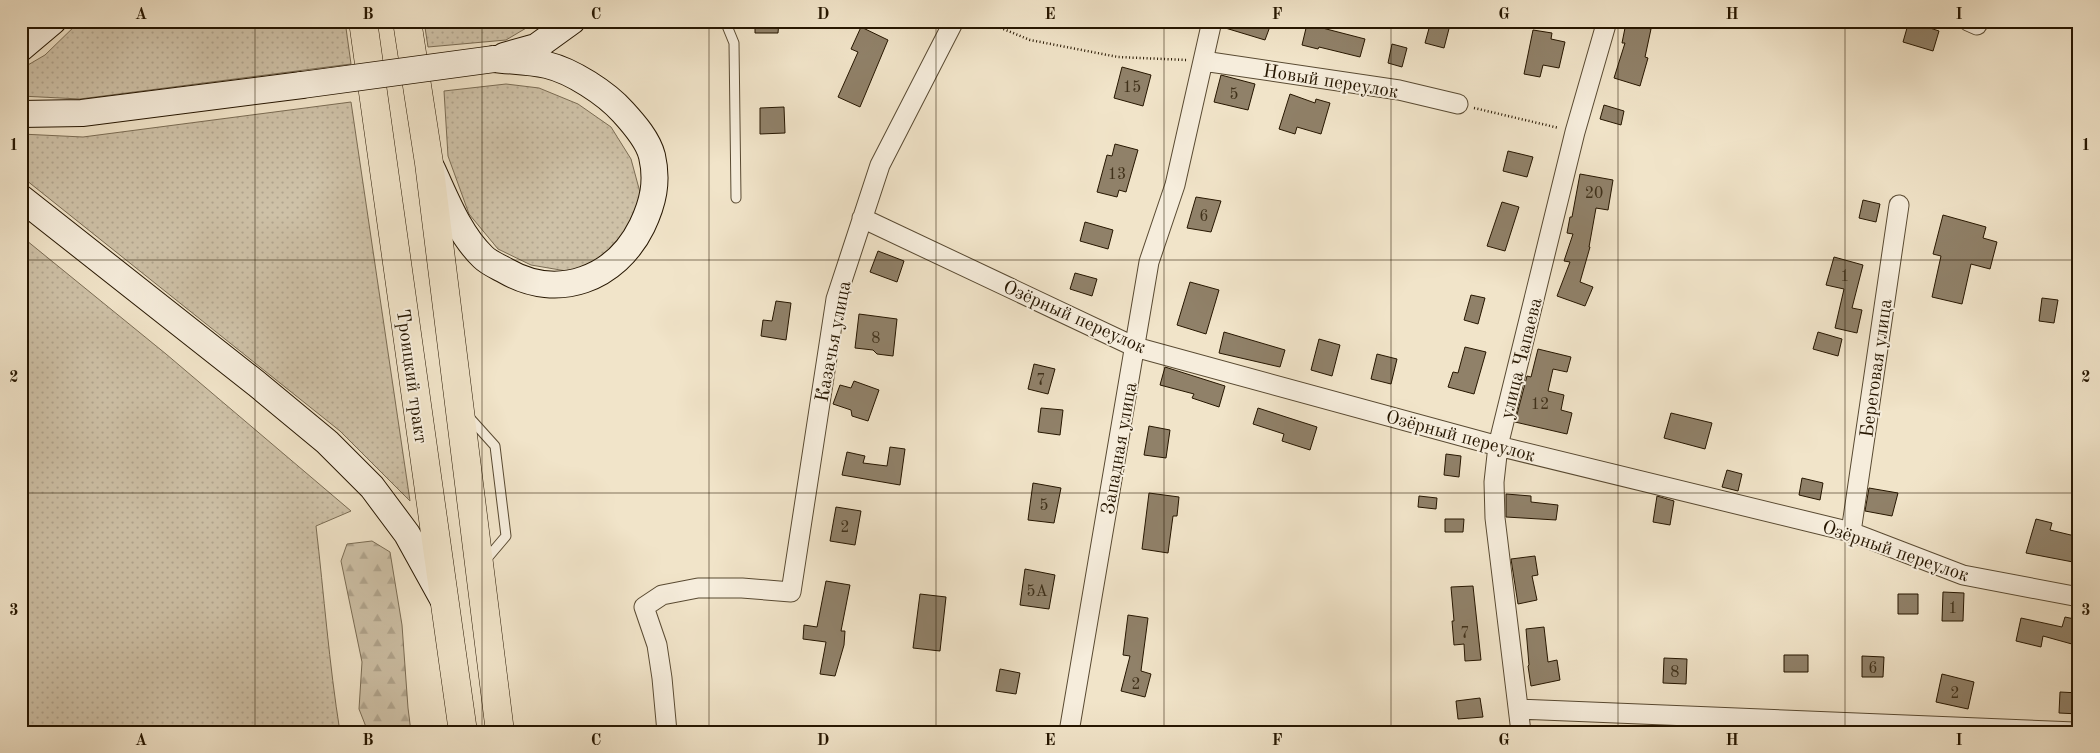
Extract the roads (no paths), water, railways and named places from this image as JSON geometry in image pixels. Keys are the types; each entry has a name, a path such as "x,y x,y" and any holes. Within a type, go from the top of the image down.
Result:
{"main road":[{"path":"21,48 53,21"},
{"name":"Троицкий тракт","path":"363,21 463,732"},
{"path":"407,21 428,163 500,732"},
{"path":"21,114 82,113 494,59 536,47 572,21"},
{"path":"428,163 462,230 484,258 522,280 555,285 589,279 612,266 628,249 651,207 656,180 651,154 636,126 612,100 584,81 548,65 494,59"},
{"path":"21,198 257,384 327,442 372,487 407,534 445,603"}],"street":[{"name":"Казачья улица","path":"668,732 656,645 644,607 662,595 698,588 742,588 791,592 836,299 880,165 954,21"},
{"name":"Западная улица","path":"1069,732 1150,262 1174,185 1212,21"},
{"name":"улица Чапаева","path":"1522,732 1495,518 1494,482 1498,446 1575,132 1608,21"},
{"name":"Новый переулок","path":"1204,61 1399,90 1458,104"},
{"name":"Береговая улица","path":"1851,532 1899,205"},
{"name":"Озёрный переулок","path":"862,218 1136,347 1498,446 1851,532 1963,575 2079,598"},
{"path":"1520,709 2075,732"}],"lane":[{"path":"726,21 734,43 736,198"}]}
